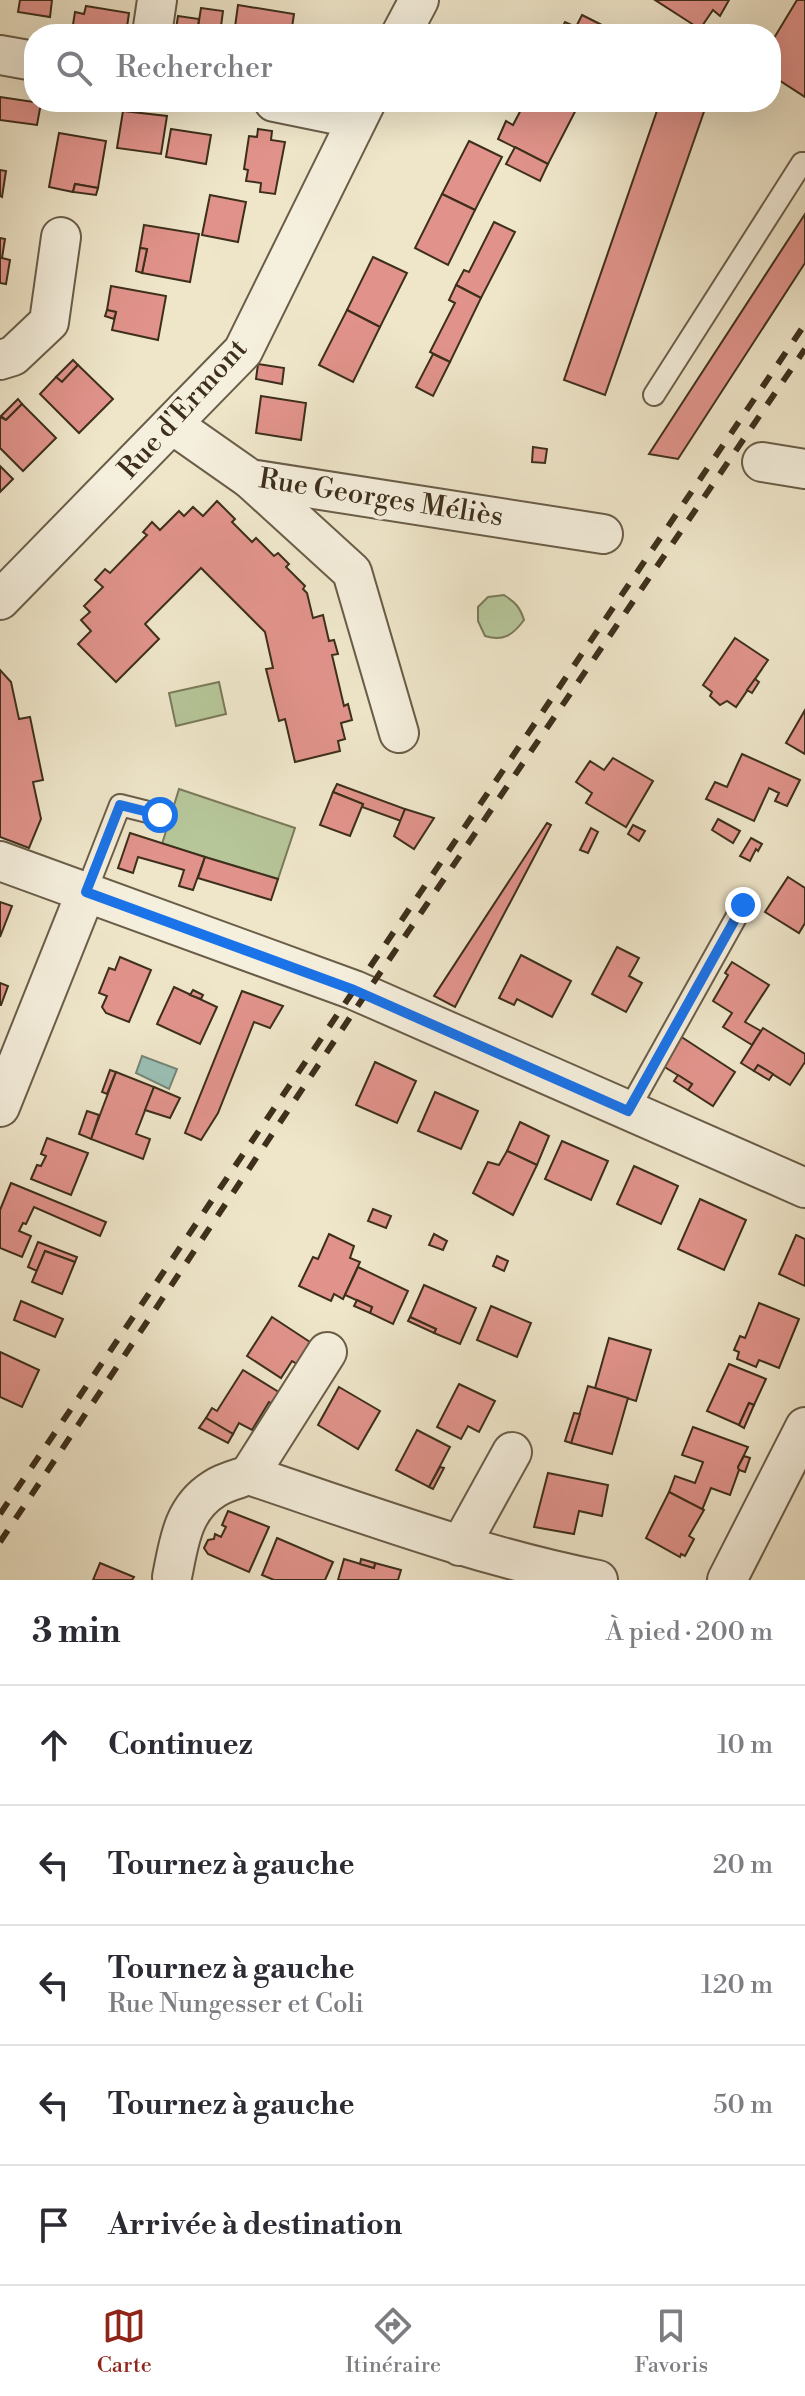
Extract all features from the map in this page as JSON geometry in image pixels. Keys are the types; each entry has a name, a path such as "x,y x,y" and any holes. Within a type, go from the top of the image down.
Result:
{"street":[{"path":"153,24 157,0"},
{"path":"406,24 419,0"},
{"path":"0,55 24,59"},
{"name":"Rue d'Ermont","path":"0,600 243,351 361,112"},
{"path":"0,360 13,356 49,322 61,237"},
{"name":"Rue Georges Méliès","path":"173,425 250,479 603,534"},
{"path":"762,462 805,469"},
{"path":"250,479 352,572 399,733"},
{"path":"0,861 354,990 805,1188"},
{"path":"2,1098 86,892"},
{"path":"172,1577 180,1537 192,1507 215,1488 249,1475 327,1352"},
{"path":"727,1580 805,1427"},
{"path":"460,1546 512,1452"},
{"path":"249,1475 460,1546 537,1568 598,1580"}],"lane":[{"path":"654,395 802,163 805,163"},
{"path":"86,892 120,805 160,815"},
{"path":"628,1111 743,905"}],"green space":[{"path":"504,595 517,605 524,620 507,636 485,636 478,621 478,607 488,597"},
{"path":"219,682 226,714 176,726 169,693"},
{"path":"179,789 295,828 278,879 162,844"}],"water":[{"path":"142,1056 177,1069 169,1089 136,1073"}],"building":[{"path":"20,0 52,0 50,17 18,12"},
{"path":"655,0 729,0 720,16 713,10 703,24 692,24"},
{"path":"797,0 805,0 805,97 781,81 781,26"},
{"path":"238,5 294,14 292,24 235,24"},
{"path":"86,6 129,13 127,24 73,24 75,12 84,14"},
{"path":"201,8 223,11 221,24 198,24"},
{"path":"582,15 600,24 578,24"},
{"path":"178,16 199,19 198,24 177,24"},
{"path":"0,97 24,101 24,112 39,112 37,125 0,120"},
{"path":"123,112 167,116 161,154 117,148"},
{"path":"520,112 575,112 548,164 498,139 506,121 513,125"},
{"path":"657,112 704,112 605,395 564,380"},
{"path":"171,129 211,135 206,164 166,157"},
{"path":"258,129 272,131 271,140 285,142 275,194 260,192 261,183 246,181 248,170 244,169 249,136 257,137"},
{"path":"59,133 106,141 98,188 75,184 73,192 49,187"},
{"path":"469,141 502,157 475,210 442,194"},
{"path":"515,147 548,164 540,181 506,164"},
{"path":"0,170 6,171 2,197 0,196"},
{"path":"75,184 98,188 96,195 73,192"},
{"path":"442,194 475,210 448,265 415,248"},
{"path":"210,195 246,202 238,242 202,235"},
{"path":"805,214 805,263 678,459 649,454"},
{"path":"494,222 515,232 481,298 456,285 464,270 469,272"},
{"path":"144,225 199,234 190,282 142,273 147,249 140,248"},
{"path":"0,238 5,239 2,258 10,260 6,284 0,283"},
{"path":"140,248 147,249 142,273 136,271"},
{"path":"373,257 407,273 380,327 347,310"},
{"path":"456,285 481,298 450,362 430,352 455,303 449,300"},
{"path":"111,286 166,296 158,340 112,330 116,312 107,310"},
{"path":"107,310 116,312 114,319 105,316"},
{"path":"347,310 380,327 353,382 319,365"},
{"path":"433,354 450,362 433,396 416,387"},
{"path":"73,360 78,365 62,382 56,377"},
{"path":"258,364 284,368 282,384 256,379"},
{"path":"78,365 113,399 79,433 40,394 56,377 62,382"},
{"path":"261,396 306,403 301,440 256,433"},
{"path":"18,399 22,404 6,420 1,416"},
{"path":"22,404 56,438 23,471 0,448 0,417 6,420"},
{"path":"533,447 547,449 545,463 532,462"},
{"path":"0,466 13,479 0,492"},
{"path":"217,501 252,542 256,538 274,556 278,553 289,564 286,567 305,586 303,589 307,593 313,618 323,615 329,641 334,640 338,654 332,655 344,706 348,704 352,720 341,723 345,739 338,741 340,751 295,762 285,719 279,721 266,669 273,668 265,632 201,568 145,624 159,639 116,682 78,644 91,631 81,620 90,612 84,606 103,587 95,580 105,569 110,573 147,535 143,532 152,522 160,530 179,511 184,516 193,507 203,516"},
{"path":"735,638 768,660 736,707 727,701 720,705 703,685"},
{"path":"0,670 11,682 19,719 30,717 43,780 33,782 41,819 29,848 0,837"},
{"path":"755,679 759,682 752,693 747,690"},
{"path":"805,710 805,754 786,743"},
{"path":"742,754 800,780 787,806 775,801 779,793 769,788 754,821 706,799 715,782 727,787"},
{"path":"613,758 653,781 626,827 586,803 592,793 576,782 590,761 604,770"},
{"path":"337,784 405,809 401,821 362,807 363,804 333,792"},
{"path":"333,792 363,804 350,836 320,825"},
{"path":"405,809 434,818 414,849 394,836"},
{"path":"718,819 740,831 733,843 712,830"},
{"path":"547,823 551,825 455,1007 434,996"},
{"path":"633,825 645,831 639,841 628,834"},
{"path":"591,828 598,832 588,853 580,850"},
{"path":"130,833 205,857 193,890 179,886 184,870 138,857 133,873 118,868"},
{"path":"751,838 762,844 750,861 740,856"},
{"path":"205,857 278,879 271,900 198,878"},
{"path":"788,877 805,888 805,923 799,933 765,912"},
{"path":"0,902 12,906 0,937"},
{"path":"617,947 639,958 629,976 642,983 626,1012 592,994"},
{"path":"521,955 571,981 552,1017 517,999 514,1005 499,998"},
{"path":"120,957 151,970 129,1022 106,1013 102,1007 107,996 99,993 109,968 115,970"},
{"path":"732,962 769,985 745,1022 761,1031 752,1045 723,1027 732,1013 713,1001"},
{"path":"0,983 8,986 1,1005 0,1005"},
{"path":"174,987 217,1007 200,1044 157,1024"},
{"path":"193,990 203,995 201,999 190,995"},
{"path":"242,991 283,1006 270,1028 254,1022 218,1113 201,1140 185,1133"},
{"path":"763,1028 805,1054 805,1062 790,1085 758,1065 754,1071 741,1063"},
{"path":"680,1036 735,1072 713,1106 688,1090 692,1084 663,1066"},
{"path":"375,1062 416,1081 397,1123 356,1105"},
{"path":"758,1065 773,1074 769,1080 754,1071"},
{"path":"110,1070 116,1072 107,1094 102,1092"},
{"path":"116,1072 154,1087 136,1134 150,1139 143,1159 91,1139"},
{"path":"678,1075 692,1084 688,1090 674,1081"},
{"path":"154,1087 180,1098 170,1118 145,1110"},
{"path":"435,1092 478,1111 461,1149 418,1131"},
{"path":"87,1111 99,1115 91,1139 79,1134"},
{"path":"520,1122 549,1136 537,1165 507,1151"},
{"path":"47,1138 88,1153 71,1195 31,1179 37,1165 41,1166 46,1156 41,1154"},
{"path":"562,1141 608,1161 591,1200 545,1179"},
{"path":"507,1151 537,1165 513,1215 473,1193 488,1162 499,1165"},
{"path":"634,1166 678,1186 661,1224 617,1204"},
{"path":"11,1183 106,1222 100,1236 34,1207 19,1231 31,1236 22,1257 0,1248 0,1210"},
{"path":"700,1199 746,1220 724,1270 678,1249"},
{"path":"373,1209 391,1216 386,1228 368,1221"},
{"path":"329,1234 354,1246 350,1258 360,1262 343,1299 334,1294 331,1301 299,1286 313,1257 318,1259"},
{"path":"434,1234 447,1241 443,1250 429,1245"},
{"path":"796,1235 805,1239 805,1286 779,1274"},
{"path":"38,1242 77,1257 75,1262 45,1251 37,1271 28,1267"},
{"path":"45,1251 75,1262 62,1294 32,1282"},
{"path":"497,1256 508,1261 504,1271 493,1266"},
{"path":"358,1267 408,1291 393,1324 370,1313 372,1307 345,1295"},
{"path":"424,1285 476,1308 460,1344 434,1333 436,1329 410,1317"},
{"path":"357,1300 372,1307 370,1313 354,1306"},
{"path":"21,1301 63,1319 55,1337 14,1320"},
{"path":"759,1303 799,1319 779,1368 759,1360 756,1367 737,1359 739,1352 734,1350 740,1336 745,1338"},
{"path":"491,1306 531,1323 517,1357 477,1340"},
{"path":"272,1317 310,1342 297,1364 292,1361 281,1378 247,1356"},
{"path":"410,1317 436,1329 434,1333 408,1321"},
{"path":"609,1338 651,1350 636,1401 595,1388"},
{"path":"0,1352 39,1370 22,1407 0,1397"},
{"path":"729,1364 766,1379 754,1405 749,1403 739,1425 707,1411"},
{"path":"243,1370 282,1394 275,1405 269,1402 252,1430 239,1423 233,1434 206,1418 212,1408 217,1411"},
{"path":"459,1384 495,1401 479,1432 468,1426 461,1439 437,1427"},
{"path":"588,1386 628,1398 612,1454 571,1443"},
{"path":"339,1387 380,1411 358,1449 318,1425"},
{"path":"749,1403 754,1405 744,1428 739,1425"},
{"path":"574,1413 580,1414 571,1443 565,1441"},
{"path":"206,1418 233,1434 228,1443 199,1428"},
{"path":"693,1427 748,1447 730,1495 711,1488 702,1510 669,1492 675,1476 695,1483 703,1462 682,1455"},
{"path":"417,1430 450,1447 429,1487 396,1470"},
{"path":"744,1456 750,1458 745,1472 738,1467"},
{"path":"440,1467 444,1468 433,1489 429,1487"},
{"path":"548,1473 608,1485 602,1516 579,1511 574,1534 534,1527"},
{"path":"669,1492 704,1510 689,1536 694,1539 685,1556 681,1554 680,1557 646,1538"},
{"path":"228,1511 269,1527 249,1572 208,1554 204,1548 215,1534 221,1537"},
{"path":"277,1538 333,1562 325,1580 274,1580 262,1575"},
{"path":"344,1559 374,1568 375,1563 401,1570 398,1580 338,1580"},
{"path":"361,1559 375,1563 374,1568 360,1564"},
{"path":"100,1563 134,1577 132,1580 93,1580"}],"railway":[{"path":"370,967 805,324"},
{"path":"0,1542 365,995 805,349"},
{"path":"0,1514 354,990"}],"route":[{"path":"160,815 120,805 86,892 354,990 628,1111 743,905"}]}
